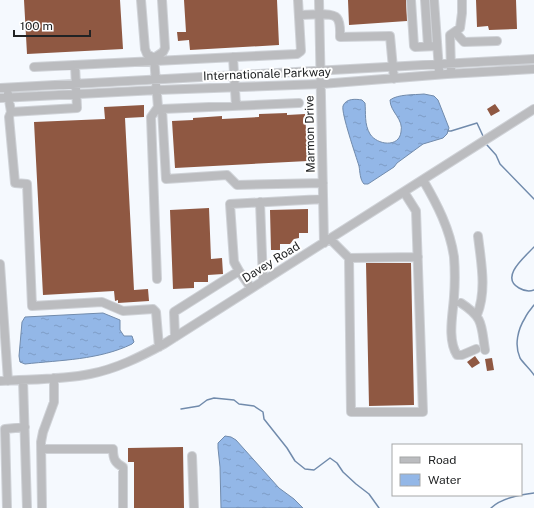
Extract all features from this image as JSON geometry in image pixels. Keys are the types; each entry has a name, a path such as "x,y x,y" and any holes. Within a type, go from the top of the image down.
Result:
{"street":[{"path":"141,0 145,49 147,54 155,60 166,179 227,175 237,185 323,183"},
{"path":"155,60 165,48 162,0"},
{"path":"34,67 298,54 301,52 298,0"},
{"name":"Marmon Drive","path":"320,0 323,199 327,241"},
{"path":"411,0 414,46 437,46"},
{"path":"424,0 428,46"},
{"path":"434,0 439,74"},
{"path":"451,74 449,40 450,35 460,28 462,23 462,0"},
{"path":"299,15 332,15 337,18 340,38 390,36 394,79"},
{"path":"455,32 464,42 498,41"},
{"path":"233,57 236,106"},
{"name":"Internationale Parkway","path":"4,88 534,59"},
{"path":"11,112 77,108 75,65"},
{"name":"Internationale Parkway","path":"4,98 157,90 322,84 439,74 534,69"},
{"path":"4,88 4,98 11,112 9,117 15,183 27,184 32,306 102,302 123,311 153,309 156,312 159,347"},
{"path":"158,279 151,117 160,108 236,106 298,102"},
{"name":"Davey Road","path":"4,381 89,374 110,369 132,361 175,337 534,109"},
{"path":"422,180 437,203 446,225 454,257 455,290 451,329 454,351 457,355 462,355 476,349"},
{"path":"349,258 351,412 423,412 416,211 404,192"},
{"path":"251,288 234,262 230,204 323,199"},
{"path":"260,202 263,281"},
{"path":"477,315 480,307 482,292 482,270 478,236"},
{"path":"327,241 349,258 418,257"},
{"path":"0,264 4,381"},
{"path":"175,337 174,312 239,271"},
{"path":"455,290 462,304 477,315 481,324 485,350"},
{"path":"452,316 458,312 462,304"},
{"path":"42,508 41,449 43,432 54,402 54,378"},
{"path":"23,380 27,508"},
{"path":"7,508 3,429 25,427"},
{"path":"41,449 113,449 113,457 116,463 123,467 123,508"},
{"path":"192,456 194,508"}],"water":[{"path":"424,94 434,96 438,100 449,128 447,134 443,138 423,144 397,163 394,167 368,184 364,184 344,117 344,103 357,99 362,100 365,103 366,122 370,134 378,141 392,143 399,137 401,132 401,123 392,108 390,100 402,96"},
{"path":"103,313 120,320 120,330 124,336 132,336 134,342 132,344 93,356 25,364 20,362 19,356 22,322 25,317"},
{"path":"225,436 236,440 279,488 303,508 221,508 218,443"}],"building":[{"path":"24,0 120,0 123,49 27,54"},
{"path":"184,0 277,0 279,45 190,50 189,40 178,41 177,32 186,32"},
{"path":"348,0 406,0 407,21 349,25"},
{"path":"476,0 516,0 517,29 489,30 488,26 477,27"},
{"path":"495,104 500,111 491,116 487,109"},
{"path":"144,105 144,117 125,118 134,290 148,289 149,301 118,303 118,300 115,301 114,291 43,295 34,122 105,119 104,107"},
{"path":"287,113 287,115 305,114 308,161 175,168 172,121 222,116 222,119 259,117 259,114"},
{"path":"209,208 211,259 222,258 223,274 208,275 208,282 194,282 194,288 173,289 170,210"},
{"path":"308,209 308,233 299,233 299,238 294,239 290,244 280,244 280,250 271,250 270,210"},
{"path":"366,263 411,263 414,405 369,406"},
{"path":"475,356 480,363 472,368 467,362"},
{"path":"492,358 494,370 487,371 485,359"},
{"path":"183,447 184,508 134,508 134,462 128,462 128,448"}],"waterway":[{"path":"448,131 477,123 483,136"},
{"path":"487,145 496,155 500,164 534,199"},
{"path":"534,247 520,261 513,273 512,278 514,283 519,288 528,291 534,290"},
{"path":"534,305 523,322 517,343 520,358 534,375"},
{"path":"181,409 199,406 207,400 214,398 234,400 239,404 254,406 263,412 264,419 287,448 295,461 305,469 314,470 330,458 337,463 343,472 369,494 379,508"},
{"path":"522,495 534,493"},
{"path":"491,508 505,499 517,496"}]}
